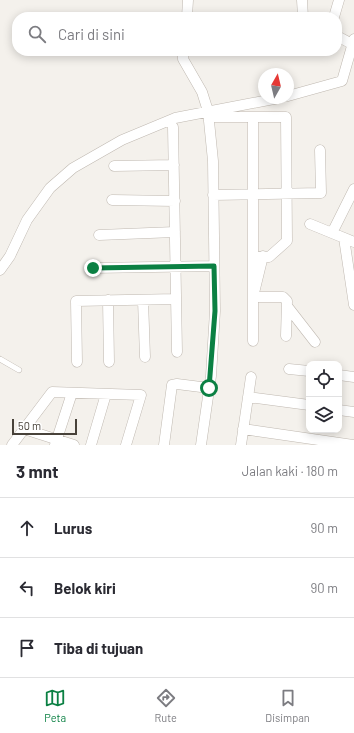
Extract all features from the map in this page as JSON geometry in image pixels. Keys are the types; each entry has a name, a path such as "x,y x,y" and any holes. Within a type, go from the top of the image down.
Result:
{"street":[{"path":"187,12 188,0"},
{"path":"302,0 303,12"},
{"path":"335,12 339,0"},
{"path":"294,94 342,81 353,42 342,38"},
{"path":"183,56 202,92 209,114 213,161 215,311 211,354 211,376 201,445"},
{"path":"0,270 10,256 27,220 45,194 73,168 122,140 174,118 209,114 258,103"},
{"path":"209,114 253,117 286,117 287,241 270,257 258,256"},
{"path":"253,117 253,194 258,256 253,297 253,341"},
{"path":"173,127 177,352"},
{"path":"213,194 321,193 320,150"},
{"path":"114,166 174,165"},
{"path":"332,233 353,195"},
{"path":"112,200 175,200"},
{"path":"310,224 349,240 354,305"},
{"path":"99,235 175,232"},
{"path":"93,268 214,266"},
{"path":"253,297 283,297 287,301 286,336"},
{"path":"77,362 76,301 176,299"},
{"path":"108,300 109,362"},
{"path":"144,300 145,357"},
{"path":"287,306 315,342"},
{"path":"290,369 306,371"},
{"path":"342,375 354,377"},
{"path":"241,445 251,377"},
{"path":"164,445 172,385 177,384 209,388"},
{"path":"12,445 52,392 72,392 141,395 126,445"},
{"path":"56,442 72,392"},
{"path":"91,445 106,394"},
{"path":"248,397 306,405"},
{"path":"342,410 354,412"},
{"path":"24,429 56,442 74,445"},
{"path":"243,429 354,445"}],"lane":[{"path":"0,359 19,370"}],"route":[{"path":"93,268 214,266 215,311 209,388"}]}
